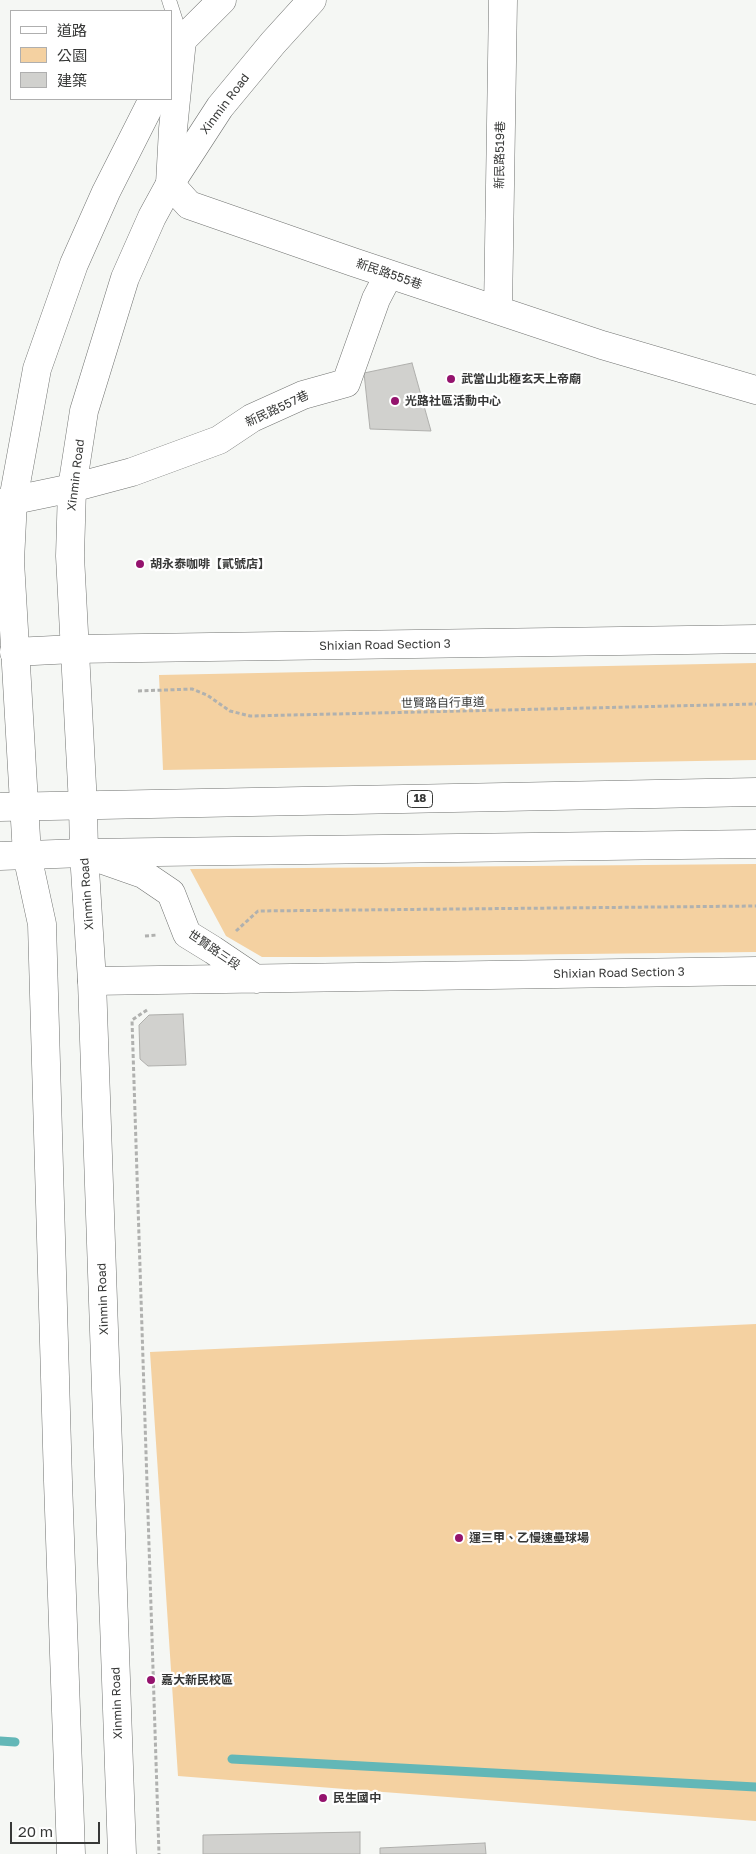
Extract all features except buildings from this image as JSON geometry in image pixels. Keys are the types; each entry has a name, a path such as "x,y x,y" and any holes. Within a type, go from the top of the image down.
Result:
{"street":[{"path":"170,184 177,51 222,0"},
{"name":"Xinmin Road","path":"122,1854 92,981 70,556 72,488 84,411 124,278 170,184 220,107 273,43 312,0"},
{"name":"新民路519巷","path":"498,310 503,0"},
{"path":"71,1854 42,924 27,855 12,806 14,652 7,502 37,369 74,264 106,192 152,100"},
{"name":"新民路555巷","path":"170,184 189,205 602,345 756,390"},
{"name":"新民路557巷","path":"72,488 132,472 219,440 252,418 295,398 346,383 376,299 389,274"},
{"path":"7,502 72,488"},
{"name":"Shixian Road Section 3","path":"14,652 74,649 756,639"},
{"name":"18","path":"12,806 756,792"},
{"path":"0,856 84,853 756,844"},
{"name":"世賢路三段","path":"84,853 143,874 171,894 187,934 256,979"},
{"name":"Shixian Road Section 3","path":"92,981 756,971"}],"lane":[{"path":"172,19 177,51"}],"path":[{"name":"世賢路自行車道","path":"138,691 192,689 207,695 230,711 250,716 756,704"},
{"path":"232,935 258,911 756,906"},
{"path":"145,936 187,934"},
{"path":"147,1010 132,1020 159,1854"}],"green space":[{"path":"756,663 756,760 163,770 159,675"},
{"path":"756,864 756,952 317,957 262,957 226,936 190,869"},
{"name":"運三甲、乙慢速壘球場","path":"756,1324 756,1821 178,1776 150,1352"}],"waterway":[{"path":"0,1741 15,1742"},
{"path":"232,1759 756,1787"}],"place":[{"name":"武當山北極玄天上帝廟","path":"451,379"},
{"name":"光路社區活動中心","path":"395,401"},
{"name":"胡永泰咖啡【貳號店】","path":"140,564"},
{"name":"運三甲、乙慢速壘球場","path":"459,1538"},
{"name":"嘉大新民校區","path":"151,1680"},
{"name":"民生國中","path":"323,1798"}]}
